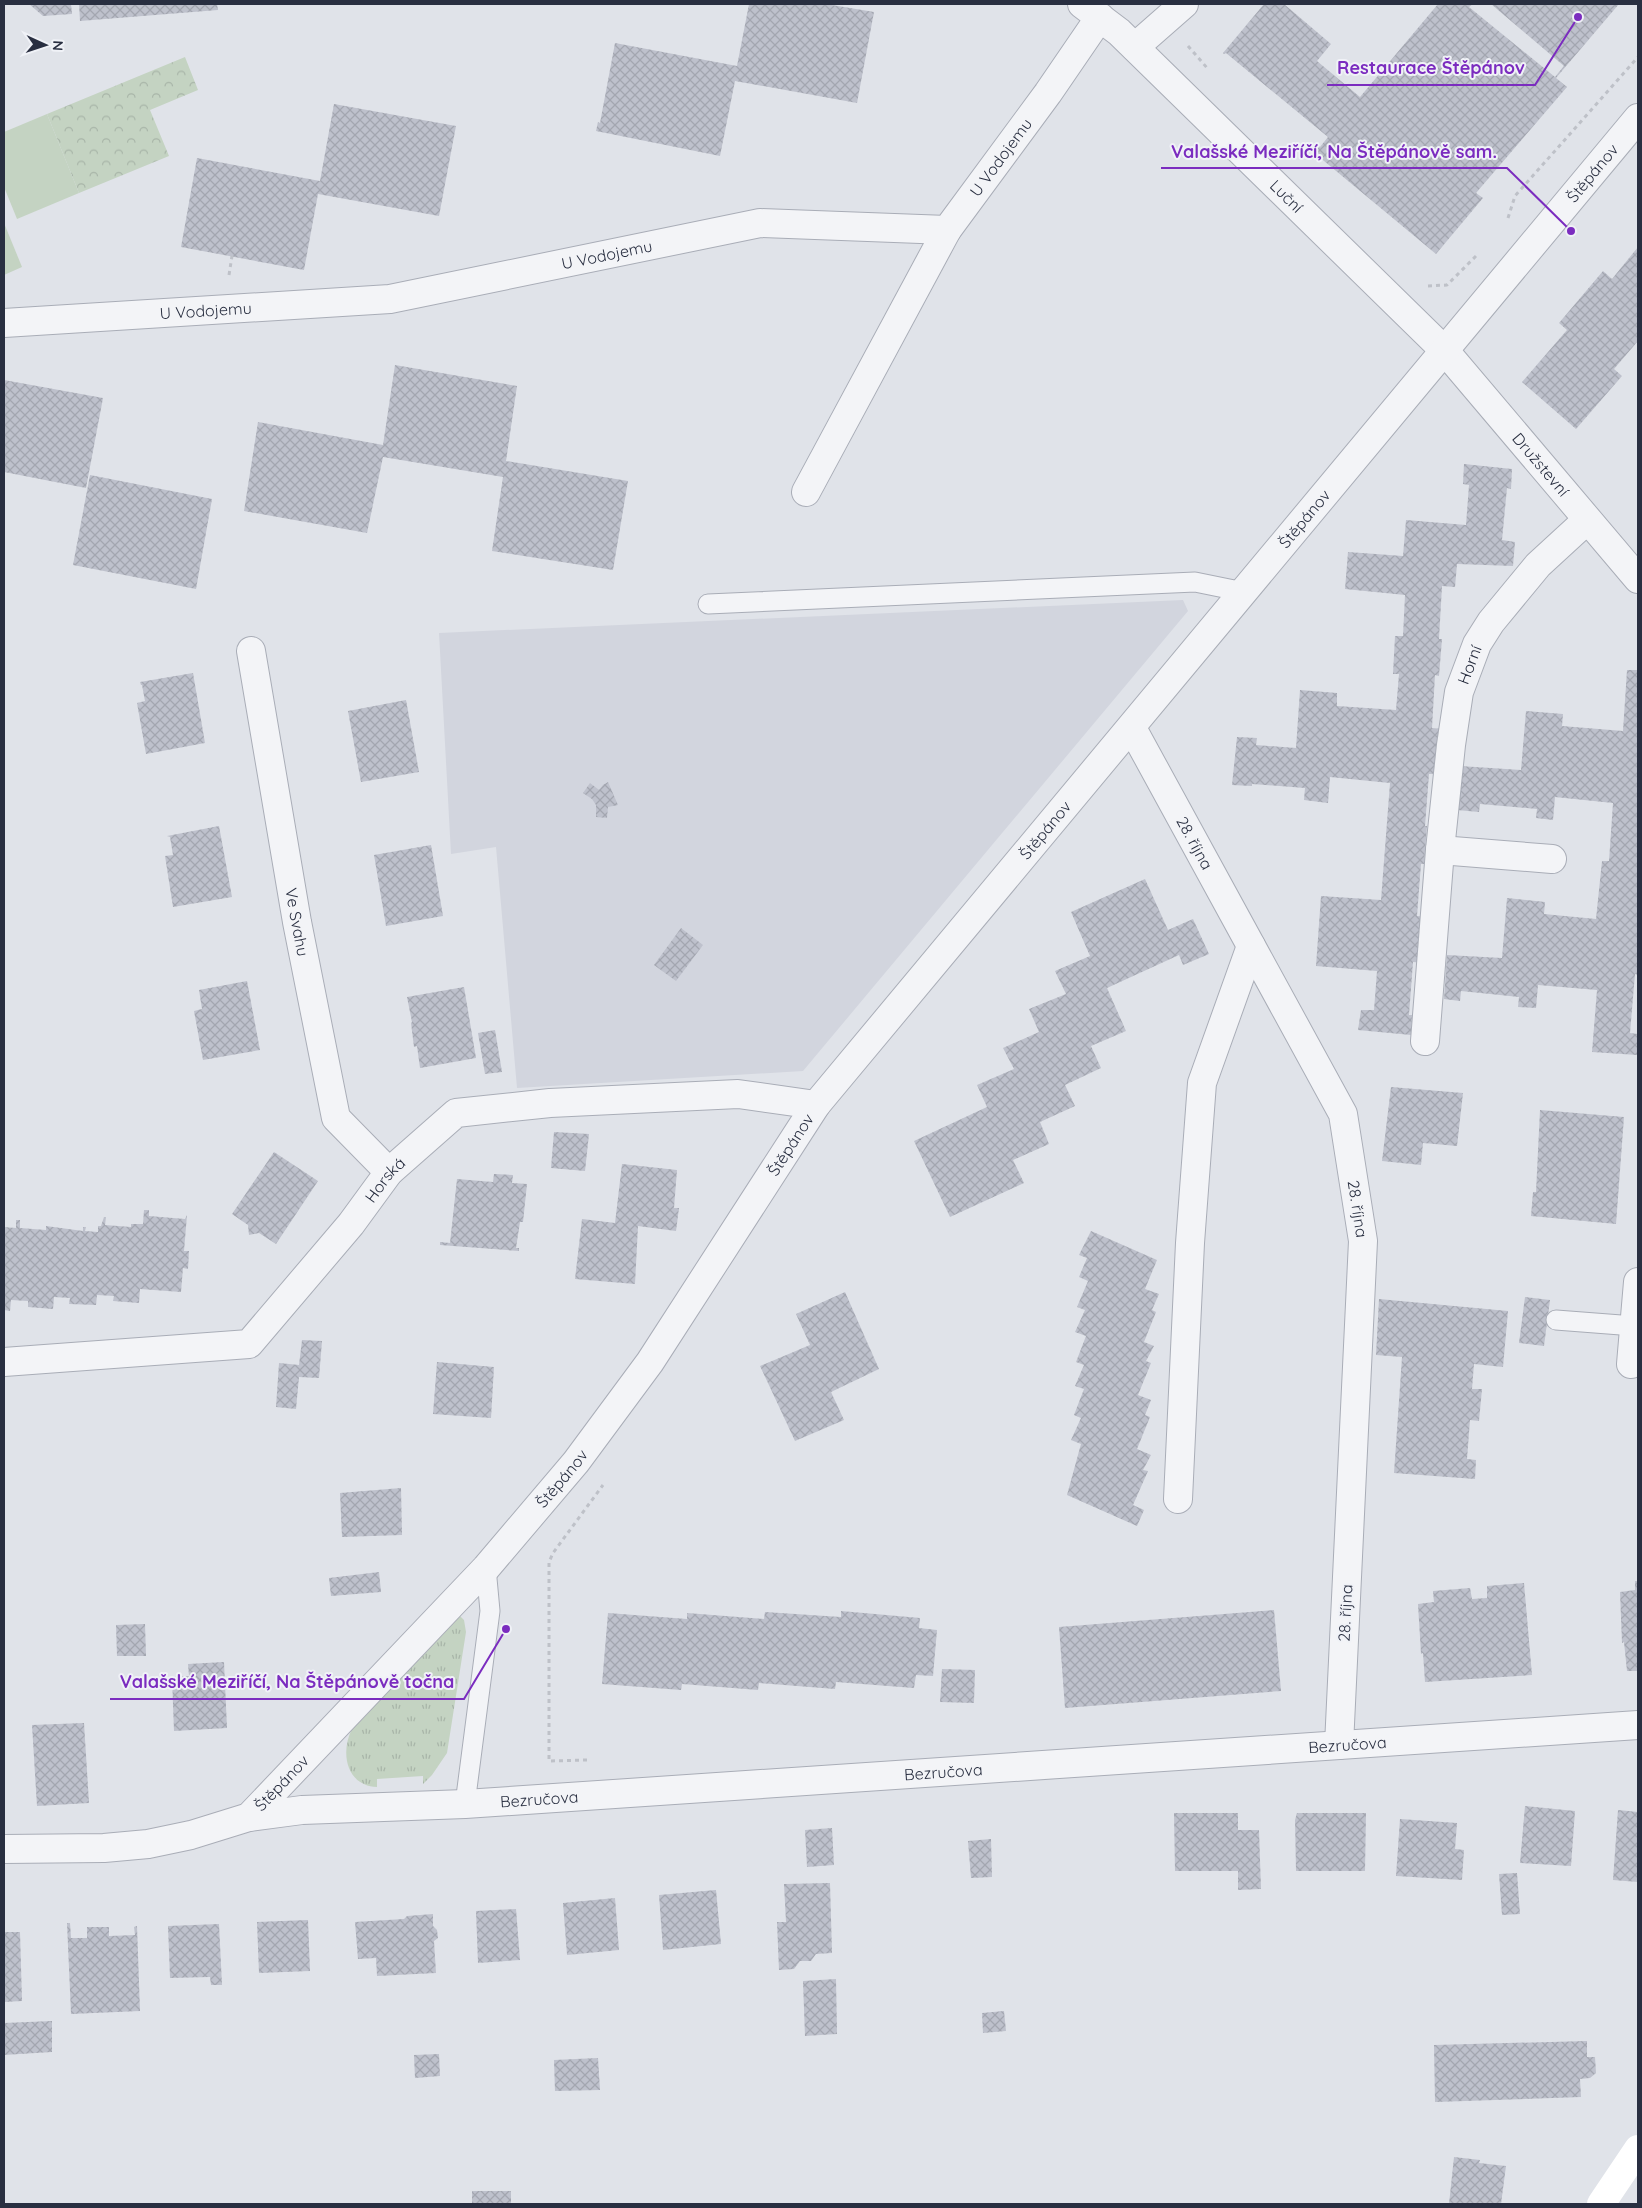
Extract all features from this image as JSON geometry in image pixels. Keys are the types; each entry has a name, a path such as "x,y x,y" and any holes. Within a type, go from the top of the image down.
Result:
{"street":[{"name":"Luční","path":"1091,10 1135,47 1445,351"},
{"name":"U Vodojemu","path":"4,323 390,299 760,223 948,230 1048,93 1091,10"},
{"path":"1135,47 1175,12"},
{"name":"Štěpánov","path":"4,1849 104,1848 148,1844 191,1835 249,1817 486,1568 576,1462 650,1362 816,1105 1132,728 1638,118"},
{"path":"806,492 948,230"},
{"name":"Družstevní","path":"1445,351 1638,579"},
{"name":"Horní","path":"1425,1041 1440,850 1458,692 1477,644 1491,622 1538,565 1587,520"},
{"name":"Ve Svahu","path":"251,651 297,922 336,1118 389,1172"},
{"name":"28. října","path":"1132,728 1343,1114 1363,1241 1339,1745"},
{"path":"1440,850 1552,859"},
{"path":"1178,1499 1190,1243 1202,1083 1251,946"},
{"name":"Horská","path":"4,1362 249,1344 351,1224 389,1172 456,1113 550,1103 738,1094 816,1105"},
{"path":"1631,1364 1638,1282"},
{"name":"Bezručova","path":"249,1817 302,1810 465,1804 1638,1725"},
{"path":"1601,2204 1638,2149"}],"lane":[{"path":"708,604 1195,582 1244,592"},
{"path":"1556,1320 1634,1326"},
{"path":"465,1804 490,1611 486,1568"}],"path":[{"path":"1175,12 1209,70"},
{"path":"1508,220 1515,196 1638,57"},
{"path":"1422,286 1447,285 1479,253"},
{"path":"588,1760 550,1761 549,1562 553,1553 609,1478"}],"shaded area":[{"path":"1183,600 1188,611 803,1071 517,1088 496,847 451,854 439,633"}],"green space":[{"path":"185,57 198,90 150,110 169,156 79,193 47,114"},
{"path":"47,114 79,193 17,219 4,187 4,132"},
{"path":"4,223 22,267 4,275"},
{"path":"459,1615 464,1620 466,1632 447,1753 432,1775 423,1784 423,1776 377,1779 377,1787 358,1781 348,1766 346,1757 348,1738 352,1729 449,1616"}],"building":[{"path":"29,4 71,4 72,14 43,16"},
{"path":"79,4 217,4 218,10 80,21"},
{"path":"749,4 826,4 874,12 857,103 735,81 720,156 596,131 598,122 600,123 615,43 737,66"},
{"path":"1264,4 1284,4 1331,44 1317,61 1360,97 1438,4 1473,4 1469,7 1555,77 1564,66 1491,4 1619,4 1556,78 1567,87 1476,193 1483,198 1436,254 1312,151 1318,145 1320,147 1328,137 1226,53 1223,53"},
{"path":"334,104 456,126 439,216 318,194 304,270 181,247 197,158 320,181"},
{"path":"1638,247 1638,341 1614,369 1622,376 1576,429 1522,382 1567,330 1559,323 1603,271 1612,279"},
{"path":"395,365 517,386 506,461 628,481 613,570 492,551 503,477 383,457 367,533 244,511 258,422 383,445"},
{"path":"4,380 103,398 86,488 4,472"},
{"path":"1464,464 1512,469 1511,489 1507,488 1502,540 1515,542 1513,566 1457,564 1455,587 1442,586 1439,639 1442,639 1439,676 1435,675 1432,728 1444,729 1441,774 1429,774 1424,864 1421,864 1417,916 1429,917 1426,963 1413,962 1409,1015 1412,1015 1411,1035 1358,1030 1361,1010 1374,1010 1377,971 1316,966 1321,896 1381,900 1390,783 1330,777 1328,803 1304,800 1305,788 1252,784 1252,786 1232,785 1237,737 1257,738 1256,745 1296,748 1300,690 1337,693 1337,706 1396,710 1399,674 1393,674 1395,636 1403,636 1405,595 1345,589 1348,552 1403,556 1406,520 1466,525 1469,485 1463,484"},
{"path":"90,475 212,499 196,589 73,565"},
{"path":"1627,670 1638,670 1638,975 1635,974 1630,1033 1638,1034 1637,1055 1592,1052 1597,990 1538,985 1536,1008 1518,1007 1519,997 1461,991 1460,1001 1444,999 1447,955 1502,958 1507,898 1545,902 1544,914 1596,919 1602,861 1609,861 1613,803 1555,797 1553,820 1536,818 1537,809 1480,804 1479,812 1457,810 1460,766 1521,770 1526,711 1563,714 1562,726 1623,731"},
{"path":"193,673 205,743 146,754 137,703 145,701 140,682"},
{"path":"406,700 419,772 361,782 348,711"},
{"path":"608,782 618,805 608,807 607,818 596,817 596,805 592,799 583,793 590,783 599,790"},
{"path":"219,826 232,897 173,907 165,856 173,855 170,837 167,836"},
{"path":"431,845 443,916 386,926 374,855"},
{"path":"1145,879 1168,930 1193,919 1209,954 1183,965 1179,955 1107,988 1126,1031 1091,1046 1101,1068 1065,1085 1075,1106 1040,1122 1049,1144 1013,1160 1024,1183 950,1217 914,1141 987,1107 977,1085 1014,1069 1003,1048 1039,1032 1029,1009 1066,994 1055,971 1090,956 1071,912"},
{"path":"681,928 703,945 676,981 654,965"},
{"path":"247,981 260,1050 203,1060 194,1011 202,1009 199,990"},
{"path":"464,987 476,1058 420,1068 417,1046 414,1047 407,997"},
{"path":"495,1030 502,1072 485,1074 478,1033"},
{"path":"1391,1087 1463,1093 1457,1146 1423,1143 1421,1165 1382,1161"},
{"path":"1540,1110 1624,1117 1616,1224 1531,1216 1533,1192 1536,1192"},
{"path":"554,1132 589,1134 585,1171 551,1168"},
{"path":"274,1152 318,1181 276,1244 259,1233 249,1235 248,1225 232,1214"},
{"path":"622,1164 677,1170 674,1208 679,1208 676,1231 638,1226 635,1284 575,1279 582,1219 615,1223"},
{"path":"494,1174 513,1175 512,1183 527,1184 523,1222 520,1222 516,1248 519,1248 519,1251 440,1245 440,1242 450,1243 457,1179 493,1182"},
{"path":"144,1210 149,1210 149,1216 185,1219 187,1215 184,1251 189,1251 188,1269 183,1268 181,1292 140,1289 139,1303 113,1301 114,1296 97,1295 96,1305 69,1304 70,1298 54,1297 53,1309 28,1307 28,1301 11,1300 10,1311 4,1310 4,1227 16,1228 16,1220 20,1220 20,1228 46,1230 46,1226 83,1231 83,1227 86,1227 85,1231 98,1232 98,1226 101,1226 104,1217 106,1217 105,1225 131,1227 131,1224 143,1224"},
{"path":"1091,1231 1157,1260 1145,1289 1159,1294 1152,1310 1156,1312 1144,1342 1154,1346 1146,1361 1151,1363 1138,1395 1151,1400 1145,1415 1150,1417 1137,1449 1151,1455 1143,1470 1148,1471 1133,1505 1144,1510 1137,1526 1067,1495 1081,1444 1071,1440 1081,1418 1074,1415 1084,1389 1075,1386 1084,1365 1076,1362 1086,1336 1075,1332 1085,1310 1077,1307 1088,1281 1079,1277 1087,1258 1079,1255"},
{"path":"845,1292 879,1369 831,1392 844,1420 795,1441 760,1366 810,1345 796,1314"},
{"path":"1525,1297 1550,1300 1544,1346 1519,1343"},
{"path":"1379,1299 1508,1311 1503,1367 1474,1364 1472,1389 1482,1389 1479,1421 1470,1420 1467,1459 1476,1460 1475,1479 1394,1473 1402,1357 1376,1355"},
{"path":"302,1340 322,1341 319,1378 299,1377 296,1409 276,1407 279,1363 299,1365"},
{"path":"437,1362 494,1367 491,1418 433,1414"},
{"path":"401,1488 402,1535 342,1537 340,1493"},
{"path":"379,1572 381,1592 331,1596 329,1578"},
{"path":"1635,1581 1638,1581 1638,1671 1627,1671 1624,1642 1622,1643 1620,1592 1635,1590"},
{"path":"1524,1583 1532,1675 1425,1682 1418,1604 1434,1602 1433,1591 1470,1588 1472,1599 1487,1598 1487,1586"},
{"path":"1274,1610 1281,1691 1065,1708 1059,1627"},
{"path":"841,1611 920,1618 919,1628 937,1630 933,1676 916,1675 914,1688 836,1682 835,1689 759,1683 758,1690 682,1684 681,1690 602,1684 608,1613 687,1619 687,1613 764,1619 765,1612 841,1617"},
{"path":"145,1624 146,1656 117,1656 116,1625"},
{"path":"224,1662 227,1728 174,1731 172,1677 189,1676 188,1664"},
{"path":"942,1669 975,1670 974,1703 940,1702"},
{"path":"84,1723 89,1803 37,1806 32,1725"},
{"path":"1525,1806 1575,1811 1571,1866 1520,1863"},
{"path":"1618,1810 1638,1812 1638,1882 1613,1880"},
{"path":"1174,1813 1238,1813 1238,1830 1259,1830 1261,1889 1238,1890 1238,1871 1175,1871"},
{"path":"1297,1813 1366,1813 1365,1871 1296,1871 1295,1820"},
{"path":"1400,1819 1457,1823 1455,1849 1464,1850 1462,1880 1396,1876"},
{"path":"832,1828 834,1865 807,1867 805,1830"},
{"path":"991,1839 992,1877 971,1878 968,1841"},
{"path":"1517,1873 1520,1914 1502,1915 1499,1874"},
{"path":"830,1883 832,1953 816,1954 811,1961 800,1961 794,1969 779,1970 777,1922 786,1922 784,1884"},
{"path":"716,1890 721,1944 663,1950 659,1895"},
{"path":"615,1898 619,1950 567,1955 563,1903"},
{"path":"516,1909 520,1960 478,1963 476,1911"},
{"path":"433,1914 433,1926 437,1930 438,1938 434,1941 436,1973 377,1976 376,1958 358,1959 355,1922 404,1919 407,1916"},
{"path":"308,1920 310,1971 259,1973 257,1922"},
{"path":"67,1923 70,1923 71,1938 87,1938 87,1927 109,1927 109,1936 135,1935 134,1927 137,1926 140,2011 71,2014"},
{"path":"219,1924 222,1985 211,1985 210,1977 170,1978 168,1926"},
{"path":"4,1932 20,1932 22,2001 4,2002"},
{"path":"836,1979 837,2034 805,2036 803,1981"},
{"path":"1004,2011 1006,2031 983,2033 982,2013"},
{"path":"52,2021 52,2052 4,2055 4,2023"},
{"path":"1587,2041 1587,2057 1595,2057 1596,2073 1590,2078 1580,2079 1581,2097 1435,2102 1434,2045"},
{"path":"439,2054 440,2076 415,2078 414,2055"},
{"path":"598,2058 600,2090 555,2091 554,2060"},
{"path":"1454,2157 1480,2160 1479,2163 1506,2166 1501,2204 1449,2204"},
{"path":"472,2191 511,2191 511,2204 472,2204"}],"place":[{"name":"Restaurace Štěpánov","path":"1578,17"},
{"name":"Valašské Meziříčí, Na Štěpánově sam.","path":"1571,231"},
{"name":"Valašské Meziříčí, Na Štěpánově točna","path":"506,1629"}]}
